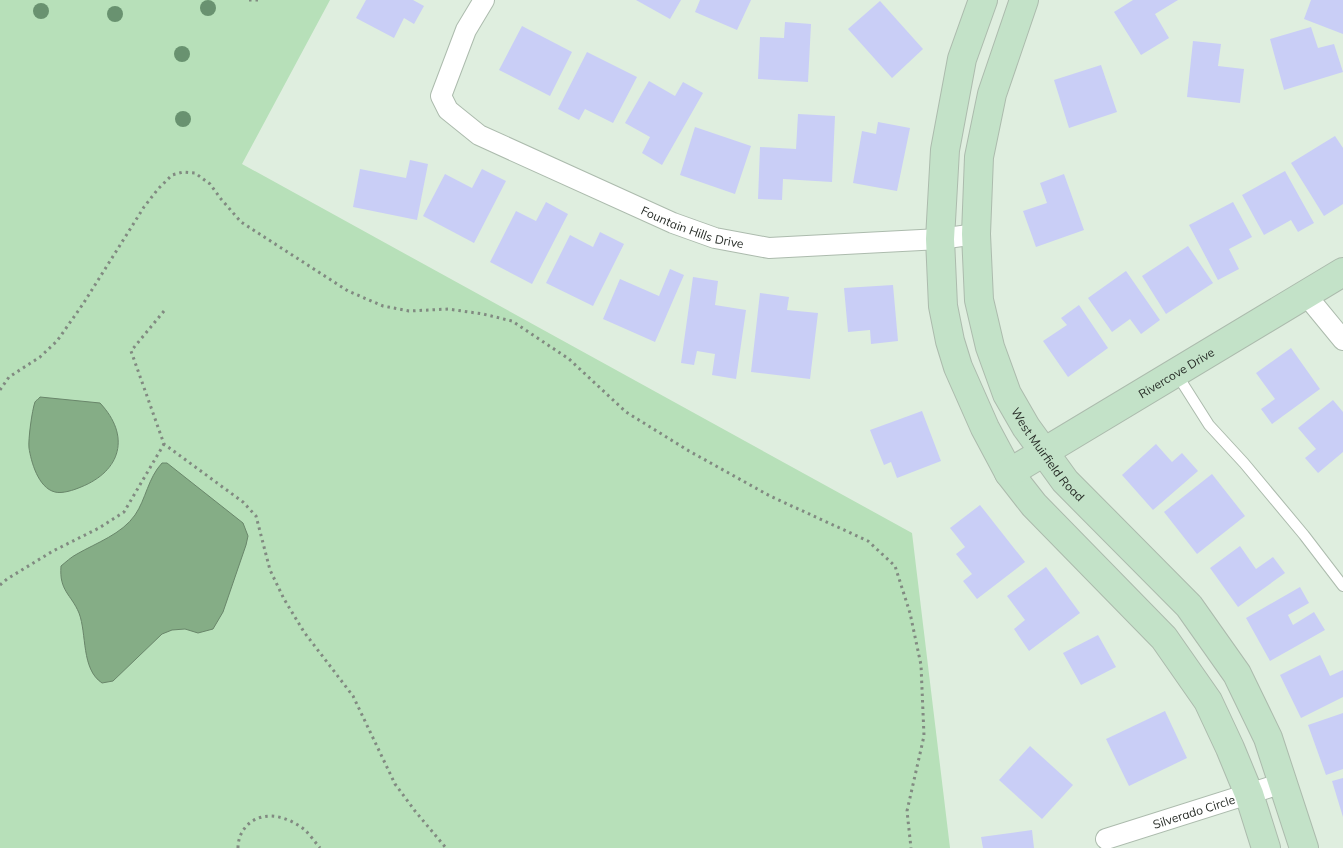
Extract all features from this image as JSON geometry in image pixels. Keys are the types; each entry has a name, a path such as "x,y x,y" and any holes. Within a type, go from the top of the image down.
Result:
{"street":[{"name":"Fountain Hills Drive","path":"484,0 466,30 441,96 448,110 479,135 673,223 715,238 769,248 940,239 976,234"},
{"path":"983,0 962,59 945,150 940,239 943,306 950,341 966,389 984,428 1009,473 1034,505 1164,638 1208,701 1249,794 1266,848"},
{"name":"West Muirfield Road","path":"1024,0 992,94 979,157 976,234 979,300 990,347 1007,394 1026,428 1065,481 1189,606 1237,674 1268,738 1304,848"},
{"name":"Rivercove Drive","path":"1009,473 1343,272"},
{"path":"1306,295 1343,340"},
{"name":"Silverado Circle","path":"1106,839 1283,784"}],"lane":[{"path":"1176,372 1208,425 1244,463 1343,586"}],"path":[{"path":"249,0 258,0"},
{"path":"0,390 9,377 40,357 57,341 83,304 153,194 172,175 183,172 195,173 210,184 242,222 348,291 383,306 409,311 448,309 483,314 512,321 569,359 626,412 689,451 770,496 868,541 895,566 910,613 922,665 924,736 906,811 911,848"},
{"path":"164,311 131,351 164,444 243,502 256,516 270,570 284,599 304,632 353,696 395,784 446,848"},
{"path":"0,585 53,551 99,528 124,512 164,444"},
{"path":"238,848 238,841 245,826 257,818 272,815 287,819 305,830 320,848"}],"shaded area":[{"path":"0,0 330,0 242,164 912,533 950,848 0,848"},
{"path":"40,397 100,403 110,415 116,428 117,451 113,462 95,480 75,489 55,492 40,480 32,460 29,444 30,425 35,401"},
{"path":"162,463 167,463 243,523 248,536 246,545 223,612 213,629 198,633 185,629 172,630 162,634 113,681 102,683 95,677 91,669 79,613 64,587 61,566 75,555 116,533 130,522 139,509 153,475"}],"building":[{"path":"366,0 413,0 424,6 414,24 404,18 394,38 356,18"},
{"path":"636,0 681,0 670,19"},
{"path":"700,0 751,0 737,30 695,12"},
{"path":"1133,0 1178,0 1155,14 1169,38 1141,55 1114,12"},
{"path":"1311,0 1343,0 1343,34 1304,19"},
{"path":"880,1 923,49 892,78 848,29"},
{"path":"785,22 811,24 808,82 758,79 760,37 784,38"},
{"path":"522,26 572,52 550,96 499,70"},
{"path":"1311,27 1318,48 1334,44 1343,72 1284,90 1270,39"},
{"path":"1193,41 1221,44 1218,66 1244,69 1240,103 1187,97"},
{"path":"587,52 637,77 613,123 585,109 579,120 558,109"},
{"path":"1101,65 1117,112 1069,128 1054,80"},
{"path":"649,81 675,96 683,82 703,93 662,165 642,153 650,137 625,123"},
{"path":"798,114 835,116 832,182 783,179 782,200 758,199 760,147 796,149"},
{"path":"878,122 910,128 897,191 853,183 862,131 876,134"},
{"path":"695,127 751,146 735,194 680,175"},
{"path":"1335,136 1343,148 1343,204 1324,216 1291,163"},
{"path":"410,160 428,164 417,220 353,207 360,169 406,178"},
{"path":"482,169 506,181 474,243 423,216 445,174 472,188"},
{"path":"1285,171 1314,223 1298,232 1291,220 1264,235 1242,195"},
{"path":"1064,174 1084,230 1036,247 1023,211 1047,203 1040,183"},
{"path":"546,202 568,214 532,284 490,262 516,211 536,221"},
{"path":"1233,202 1252,237 1229,249 1239,269 1218,280 1189,225"},
{"path":"600,232 624,244 593,306 546,283 570,235 593,247"},
{"path":"1188,246 1213,283 1166,314 1142,276"},
{"path":"670,269 684,275 655,342 603,319 620,279 659,296"},
{"path":"1126,271 1160,320 1141,334 1130,319 1112,332 1088,298"},
{"path":"693,277 718,281 715,305 746,310 736,379 712,375 715,354 697,351 694,365 681,363"},
{"path":"893,285 898,341 871,344 870,330 848,332 844,288"},
{"path":"760,293 789,297 787,310 818,313 810,379 751,372"},
{"path":"1079,305 1108,348 1068,377 1043,341 1067,325 1061,318"},
{"path":"1291,348 1320,389 1272,424 1261,409 1275,399 1256,373"},
{"path":"1333,400 1343,412 1343,452 1318,473 1305,458 1316,449 1298,428"},
{"path":"922,411 941,461 897,478 891,462 884,465 870,430"},
{"path":"1156,444 1172,462 1182,453 1198,471 1153,510 1122,475"},
{"path":"1212,474 1245,516 1197,554 1164,512"},
{"path":"980,505 1025,562 977,599 963,581 972,574 956,554 965,547 950,528"},
{"path":"1240,546 1256,569 1273,557 1285,573 1238,607 1210,568"},
{"path":"1046,567 1080,613 1029,651 1014,629 1025,620 1007,596"},
{"path":"1300,587 1309,603 1288,615 1293,625 1314,612 1325,630 1270,661 1246,618"},
{"path":"1098,635 1116,667 1081,685 1063,653"},
{"path":"1320,655 1330,676 1343,670 1343,697 1301,718 1280,675"},
{"path":"1165,711 1187,758 1129,786 1106,739"},
{"path":"1343,713 1343,769 1326,775 1308,725"},
{"path":"1030,746 1073,785 1042,819 999,780"},
{"path":"1343,778 1343,817 1332,781"},
{"path":"1032,830 1034,848 983,848 981,837"}]}
